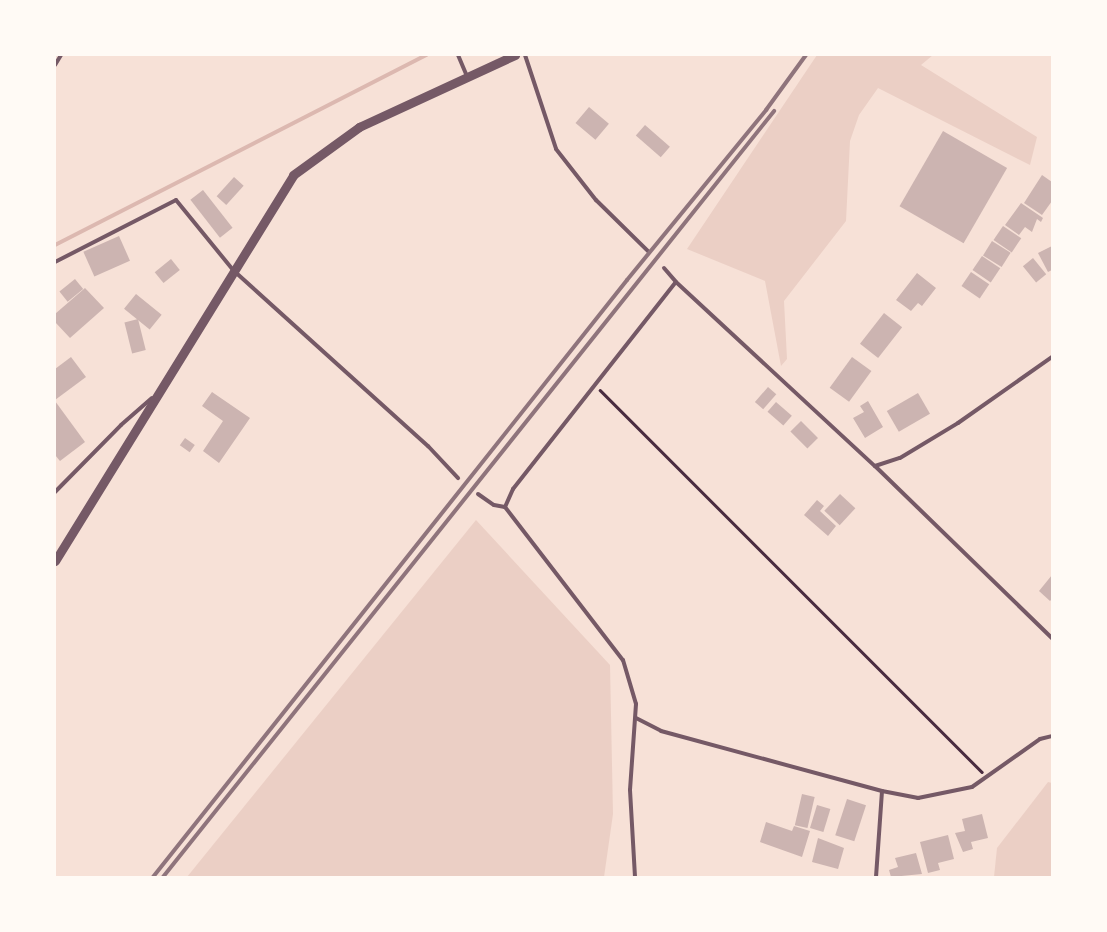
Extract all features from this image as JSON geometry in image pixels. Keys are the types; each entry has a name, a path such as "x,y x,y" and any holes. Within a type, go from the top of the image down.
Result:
{"street":[{"path":"55,561 233,270 293,176 359,127 515,55"}],"lane":[{"path":"55,65 61,55"},
{"path":"458,55 468,77"},
{"path":"525,55 556,149 596,200 649,252"},
{"path":"55,262 176,200 233,270 428,446 458,478"},
{"path":"664,268 676,282 874,466 1052,638"},
{"path":"505,507 513,489 676,282"},
{"path":"874,466 900,458 958,423 1052,357"},
{"path":"55,492 121,425 157,394"},
{"path":"478,494 494,505 505,507 623,660 636,704 630,790 635,877"},
{"path":"636,718 661,731 882,791 918,798 972,787 1040,739 1052,736"},
{"path":"876,877 882,791"}],"path":[{"path":"594,384 986,776"}],"shaded area":[{"path":"817,55 933,55 921,65 1037,137 1030,165 878,88 859,115 850,141 846,221 784,301 787,359 781,366 765,281 687,249"},
{"path":"476,520 610,665 613,814 604,877 187,877"},
{"path":"1048,782 1052,783 1052,877 994,877 997,848"}],"building":[{"path":"589,107 609,124 595,140 576,123"},
{"path":"645,125 670,147 661,157 636,136"},
{"path":"943,131 1007,168 964,243 900,206"},
{"path":"1042,175 1052,182 1052,201 1042,215 1024,203"},
{"path":"234,177 244,186 226,205 217,196"},
{"path":"203,190 233,228 220,238 190,200"},
{"path":"1021,203 1043,218 1041,222 1037,219 1032,232 1025,227 1019,235 1005,225"},
{"path":"1003,226 1021,238 1012,252 993,240"},
{"path":"119,236 130,261 94,277 83,252"},
{"path":"992,241 1011,253 1002,267 983,255"},
{"path":"1052,246 1052,270 1048,272 1038,253"},
{"path":"982,256 1000,268 991,282 972,270"},
{"path":"1033,258 1046,274 1036,283 1023,266"},
{"path":"171,259 180,270 163,283 155,272"},
{"path":"971,272 989,284 980,298 961,286"},
{"path":"917,273 936,288 922,306 918,303 911,311 896,300"},
{"path":"75,279 83,289 68,302 59,292"},
{"path":"85,288 104,308 70,338 55,322 55,314"},
{"path":"136,294 162,315 150,330 124,309"},
{"path":"884,313 902,327 878,358 860,344"},
{"path":"138,319 146,350 132,353 124,322"},
{"path":"71,357 86,377 55,400 55,369"},
{"path":"852,357 871,371 849,402 830,388"},
{"path":"768,387 776,394 763,409 755,402"},
{"path":"212,392 250,418 219,463 203,451 223,421 202,406"},
{"path":"918,393 930,414 899,432 887,411"},
{"path":"55,401 85,442 60,461 55,455"},
{"path":"868,401 883,427 865,438 853,418 864,412 860,406"},
{"path":"776,402 792,416 783,426 767,412"},
{"path":"801,421 818,438 807,449 790,432"},
{"path":"185,438 195,445 190,452 180,445"},
{"path":"840,494 855,508 840,525 824,511"},
{"path":"817,500 824,506 820,511 836,526 828,536 804,515"},
{"path":"1052,575 1052,599 1050,601 1039,591"},
{"path":"802,794 815,797 807,828 795,825"},
{"path":"847,799 866,805 854,841 835,835"},
{"path":"817,805 830,809 823,832 810,828"},
{"path":"982,814 988,838 971,842 973,849 963,852 955,833 965,831 962,819"},
{"path":"766,822 792,831 794,826 810,831 802,857 760,842"},
{"path":"948,835 954,859 938,863 940,870 928,873 920,842"},
{"path":"818,838 844,848 838,869 812,862"},
{"path":"916,853 922,874 891,877 889,870 898,867 895,858"}],"waterway":[{"path":"55,245 426,55"}],"railway":[{"path":"153,877 627,280 766,110 806,55"},
{"path":"163,877 774,111"}]}
